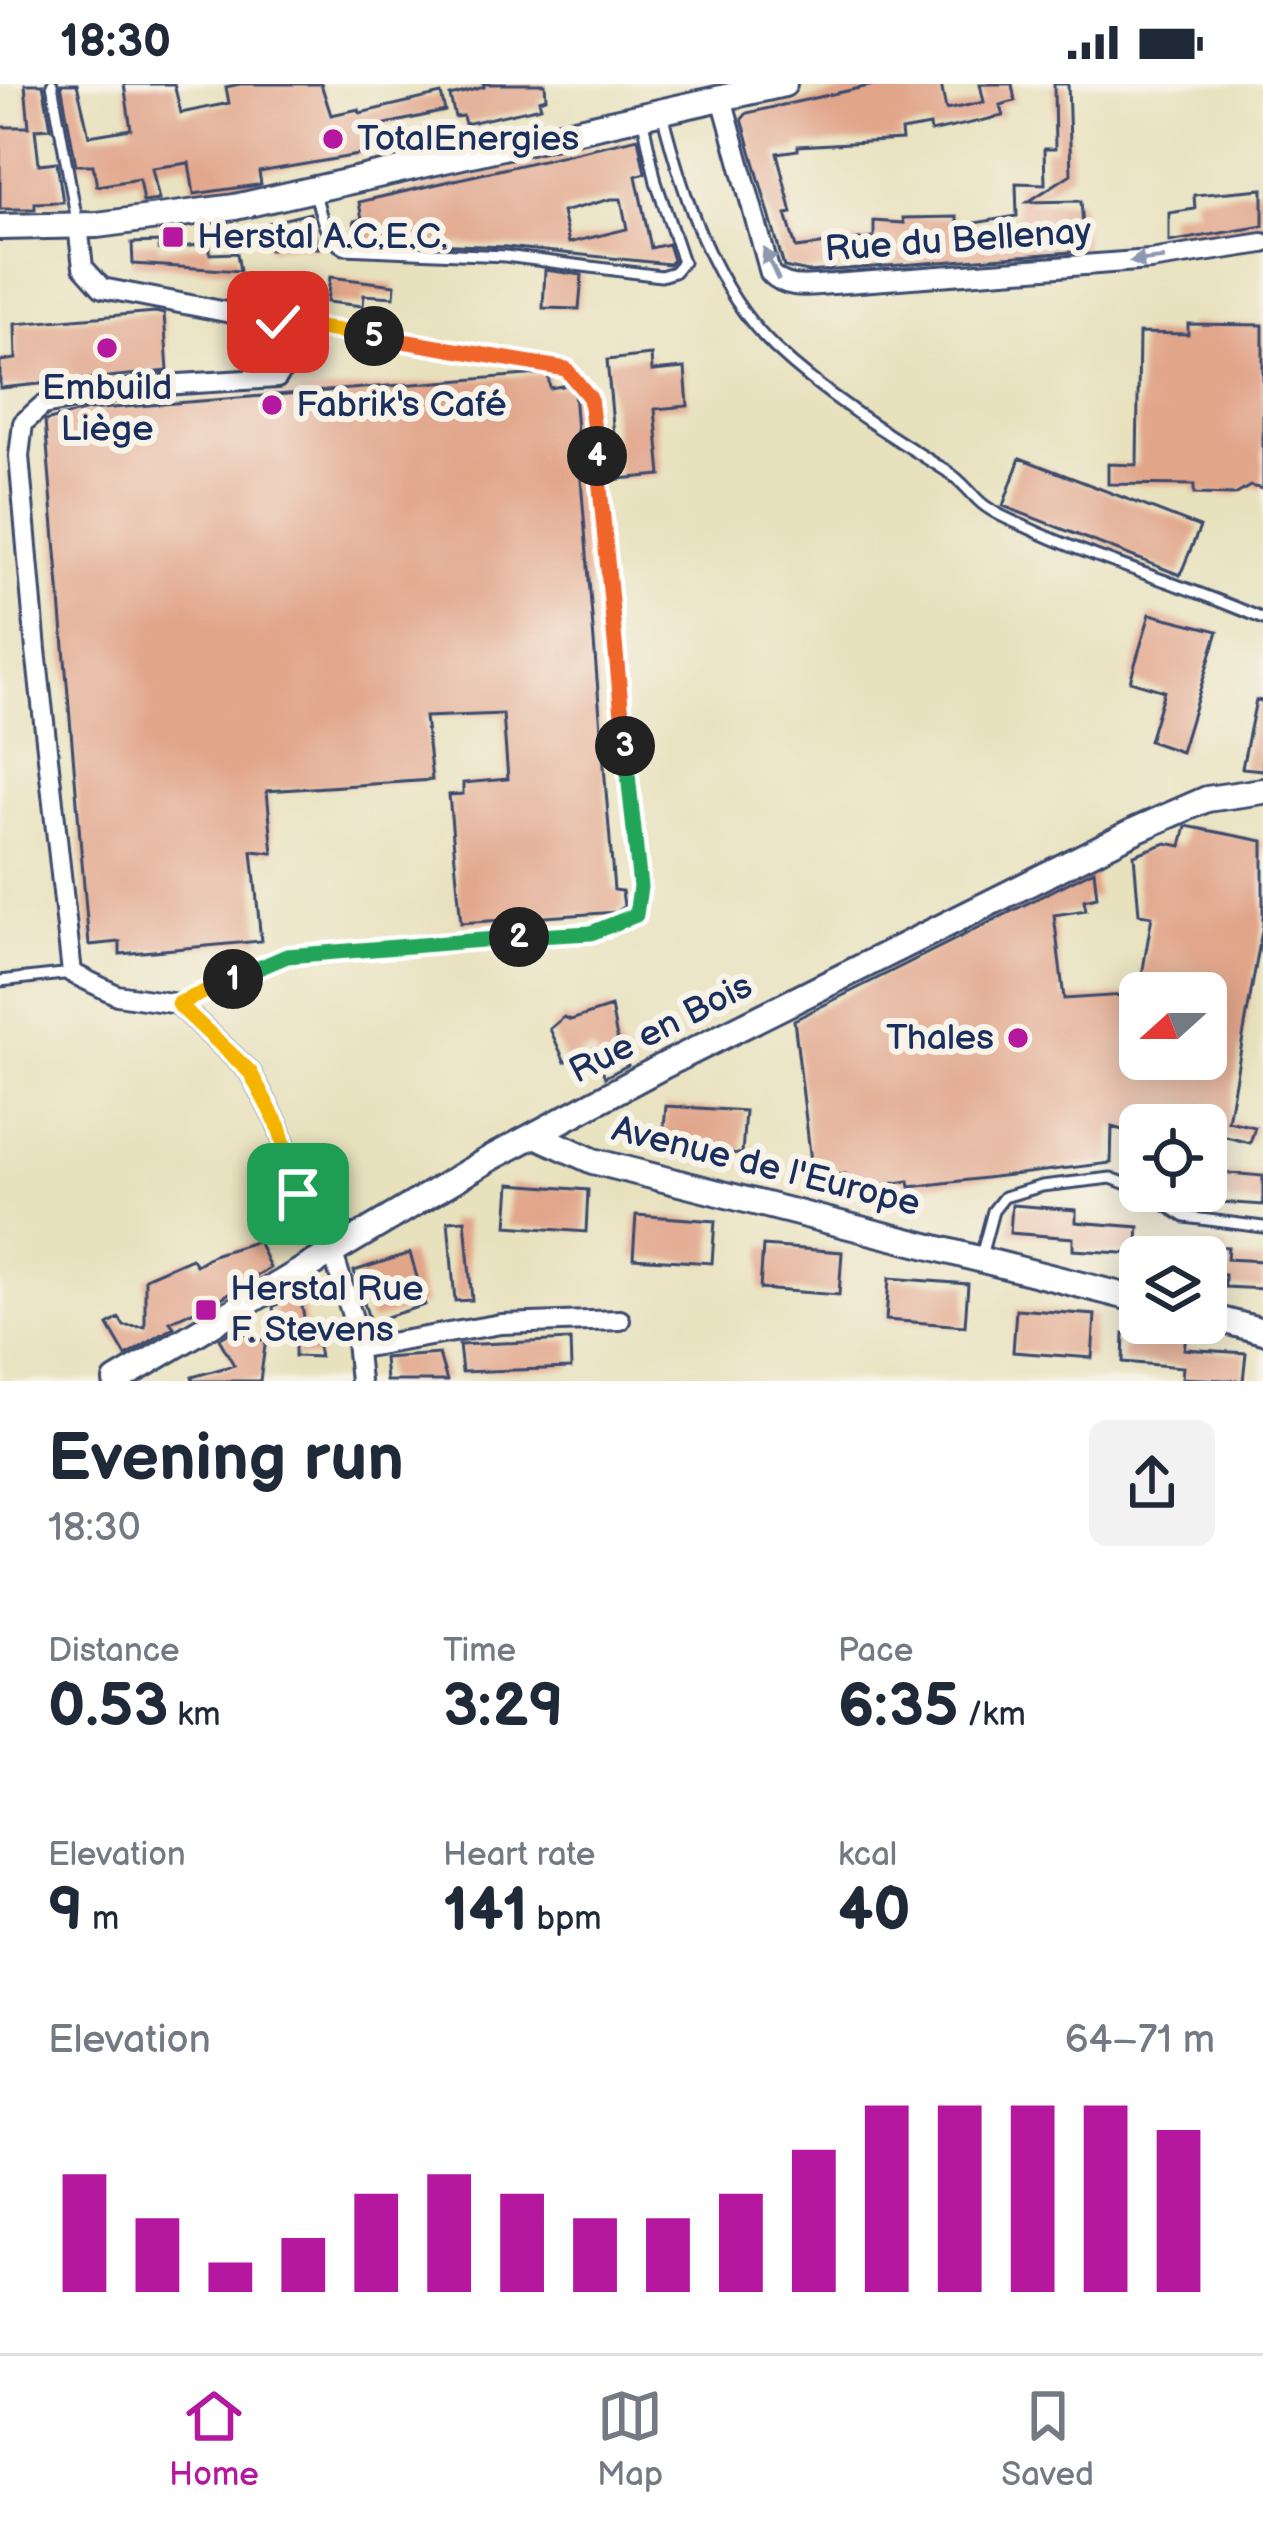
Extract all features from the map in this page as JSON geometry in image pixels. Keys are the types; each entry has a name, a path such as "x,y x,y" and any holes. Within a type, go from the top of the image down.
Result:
{"street":[{"path":"0,227 78,226 235,207 784,84"},
{"name":"Rue du Bellenay","path":"722,98 770,273 778,282 793,286 1150,260 1263,243"},
{"path":"78,226 83,267 102,288 278,322 292,353 278,378 127,390 43,405 23,423 19,457 35,650 72,974 117,995 178,1004 250,1072 279,1127 298,1194 332,1250 360,1348 360,1381"},
{"name":"Rue en Bois","path":"116,1381 332,1250 665,1065 1138,829 1208,799 1263,791"},
{"name":"Avenue de l'Europe","path":"536,1136 593,1161 1119,1295"},
{"path":"360,1348 501,1324 620,1320"},
{"path":"1227,1322 1263,1331"}],"lane":[{"path":"52,84 78,226"},
{"path":"315,190 327,233 344,249 505,256 661,276 674,272 683,262 656,182 652,114"},
{"path":"652,114 684,195 736,298 786,357 844,404 958,478 996,512 1144,576 1213,597 1263,619"},
{"path":"178,1004 287,956 591,933 636,915 640,887 590,398 566,369 278,322"},
{"path":"0,981 72,974"},
{"path":"980,1260 993,1211 1004,1197 1042,1186 1111,1178 1119,1181"},
{"path":"1177,1212 1263,1227"}],"building":[{"path":"25,84 43,84 51,128 35,129 39,164 57,162 63,202 35,203 35,209 0,209 0,127 29,127"},
{"path":"61,84 77,84 89,136 131,129 124,84 174,84 181,113 229,103 226,87 240,84 321,84 331,115 441,94 445,111 364,129 370,153 259,172 261,184 257,185 194,194 189,163 152,168 159,200 143,202 139,179 97,186 93,165 76,165"},
{"path":"483,84 545,84 546,98 539,100 541,107 465,124 463,116 455,117 450,96"},
{"path":"878,84 941,84 946,110 984,102 980,84 1012,84 1015,101 1000,105 1003,116 931,132 930,126 901,131 902,140 798,146 798,150 777,153 796,248 874,238 874,221 957,217 957,226 1017,216 1016,183 1045,184 1044,149 1055,149 1054,84 1068,84 1071,174 1028,202 1081,201 1085,251 808,272 784,267 742,119 747,113"},
{"path":"638,138 645,173 636,176 651,248 668,244 673,260 669,264 506,247 358,241 354,221 362,219 359,202","holes":["621,199 627,229 569,243 562,212"]},
{"path":"1263,189 1263,226 1169,242 1169,213 1195,209 1194,195"},
{"path":"310,213 318,248 269,249 264,224"},
{"path":"159,242 159,249 210,244 210,254 237,253 240,271 133,264 132,243"},
{"path":"545,270 582,275 579,309 543,308"},
{"path":"330,277 395,285 394,297 364,295 363,306 327,302"},
{"name":"Embuild Liège","path":"164,314 168,371 0,388 0,361 16,359 15,324"},
{"path":"1188,324 1263,325 1263,489 1250,486 1235,495 1194,494 1194,485 1108,484 1108,464 1137,465 1139,333 1188,334"},
{"path":"651,355 652,371 685,368 688,406 655,409 661,475 618,479 607,360"},
{"path":"548,375 550,388 568,385 574,393 614,890 622,891 624,906 617,912 461,923 449,795 463,794 463,783 508,779 503,714 425,717 432,780 267,791 273,853 252,851 261,941 120,954 120,942 89,945 45,421 88,410"},
{"path":"1020,458 1200,527 1180,575 1003,506"},
{"path":"1150,614 1218,631 1181,752 1149,741 1164,691 1130,681"},
{"path":"1256,700 1263,701 1263,770 1242,768"},
{"name":"Thales","path":"1186,826 1263,841 1263,925 1228,1121 1255,1127 1250,1143 1227,1137 1227,1104 1119,1104 1119,1129 1112,1127 1111,1163 910,1187 909,1181 848,1190 845,1174 813,1178 794,1020 1094,870 1097,897 1084,900 1086,910 1054,915 1064,999 1119,995 1119,1080 1227,1080 1227,972 1143,972 1152,916 1139,914 1134,855 1166,843 1181,846"},
{"path":"611,1007 628,1065 605,1077 593,1049 565,1062 550,1029 564,1017 571,1020"},
{"path":"666,1106 745,1111 742,1154 662,1148"},
{"path":"1227,1173 1263,1176 1263,1205 1227,1202"},
{"path":"510,1184 588,1190 586,1232 507,1226"},
{"path":"1012,1205 1076,1210 1076,1222 1139,1227 1138,1236 1119,1236 1119,1253 1073,1250 1073,1238 1010,1233"},
{"path":"636,1215 715,1221 712,1263 633,1258"},
{"path":"465,1220 472,1300 455,1301 448,1221"},
{"path":"258,1241 270,1268 170,1322 174,1327 126,1356 108,1325 119,1318 124,1326 145,1327 145,1278 191,1258 196,1265"},
{"path":"763,1246 842,1252 839,1295 760,1289"},
{"path":"410,1253 425,1305 370,1322 354,1271"},
{"path":"1227,1259 1263,1261 1263,1289 1227,1287"},
{"path":"889,1278 968,1284 965,1326 886,1320"},
{"path":"299,1291 309,1343 317,1342 320,1357 295,1356 295,1338 278,1341 273,1307"},
{"path":"1016,1309 1095,1315 1092,1358 1013,1352"},
{"path":"241,1326 252,1342 266,1339 260,1381 193,1381 192,1377 234,1365 219,1339"},
{"path":"570,1340 571,1368 462,1372 459,1345"},
{"path":"1124,1344 1185,1344 1184,1349 1246,1353 1243,1381 1182,1378 1183,1367 1123,1362"},
{"path":"439,1354 447,1381 386,1381 384,1358"}],"place":[{"name":"TotalEnergies","path":"333,139"},
{"name":"Herstal A.C.E.C.","path":"173,237"},
{"name":"Embuild Liège","path":"107,348"},
{"name":"Fabrik's Café","path":"272,405"},
{"name":"Thales","path":"1018,1038"},
{"name":"Herstal Rue F. Stevens","path":"206,1310"}],"route":[{"path":"278,322 566,369 590,398 640,887 636,915 591,933 287,956 178,1004 250,1072 279,1127 298,1194"}]}
